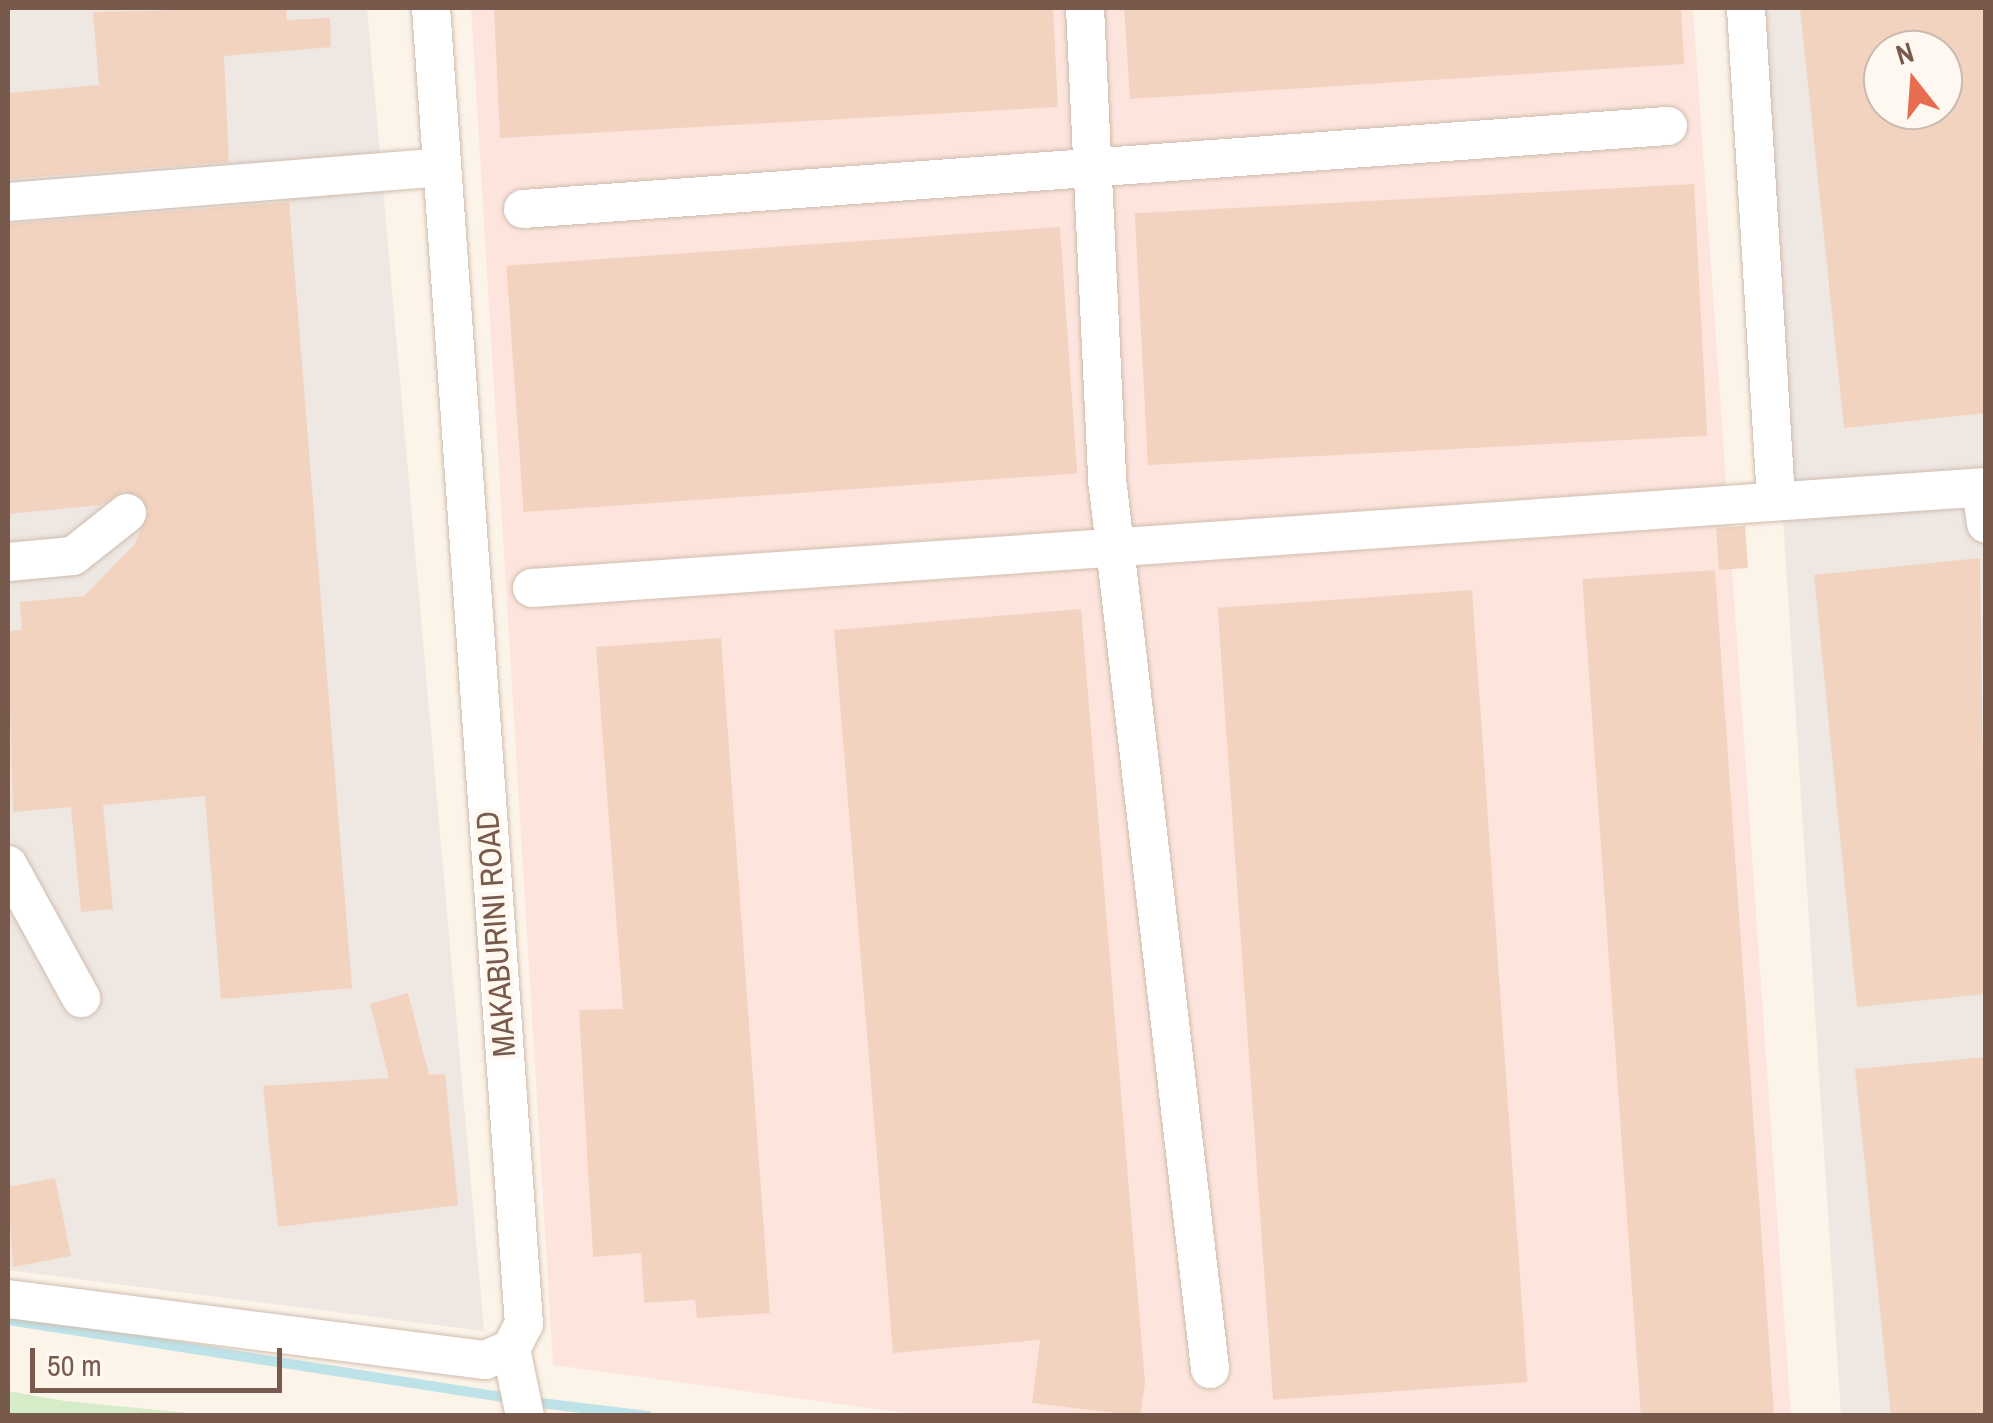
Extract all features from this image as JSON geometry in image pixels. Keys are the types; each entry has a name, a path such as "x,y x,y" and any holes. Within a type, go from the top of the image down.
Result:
{"street":[{"name":"MAKABURINI ROAD","path":"431,8 523,1310 511,1349"},
{"path":"1085,8 1118,548 1210,1368"},
{"path":"1746,8 1776,496"},
{"path":"523,209 1668,126"},
{"path":"8,202 442,167"},
{"path":"532,588 1118,548 1776,496 1984,499"},
{"path":"8,562 73,556 127,513"},
{"path":"8,865 81,998"},
{"path":"8,1299 485,1360 511,1349 525,1416"}],"shaded area":[{"path":"8,8 367,8 484,1331 8,1270"},
{"path":"471,8 1693,8 1791,1415 927,1416 553,1365"},
{"path":"1750,8 1985,8 1985,1415 1841,1415"}],"green space":[{"path":"8,1391 65,1401 210,1415 8,1415"}],"building":[{"path":"286,8 287,20 330,18 331,47 224,56 229,162 8,179 8,93 99,85 93,12"},
{"path":"494,8 1053,8 1058,107 500,138"},
{"path":"1124,8 1681,8 1684,64 1130,99"},
{"path":"1800,8 1986,8 1986,413 1844,428"},
{"path":"1694,184 1707,436 1148,465 1135,213"},
{"path":"289,202 352,988 221,999 205,796 103,805 113,909 81,912 71,807 13,812 8,631 22,630 20,602 84,596 134,545 149,511 125,491 101,505 8,514 8,224"},
{"path":"1060,227 1077,473 524,512 506,266"},
{"path":"1745,526 1748,568 1719,570 1716,528"},
{"path":"1980,558 1986,994 1857,1007 1814,575"},
{"path":"1715,570 1774,1416 1641,1416 1582,579"},
{"path":"1472,590 1527,1382 1273,1400 1218,608"},
{"path":"1081,609 1145,1383 1140,1416 1032,1403 1040,1340 893,1353 834,630"},
{"path":"721,638 770,1313 697,1318 695,1300 644,1303 641,1253 593,1257 579,1010 623,1009 596,647"},
{"path":"408,993 429,1075 445,1074 458,1205 278,1227 263,1086 389,1078 370,1004"},
{"path":"1986,1057 1986,1416 1891,1416 1855,1069"},
{"path":"55,1178 71,1256 13,1267 8,1187"}],"waterway":[{"path":"8,1320 515,1399"},
{"path":"532,1402 648,1416"}]}
